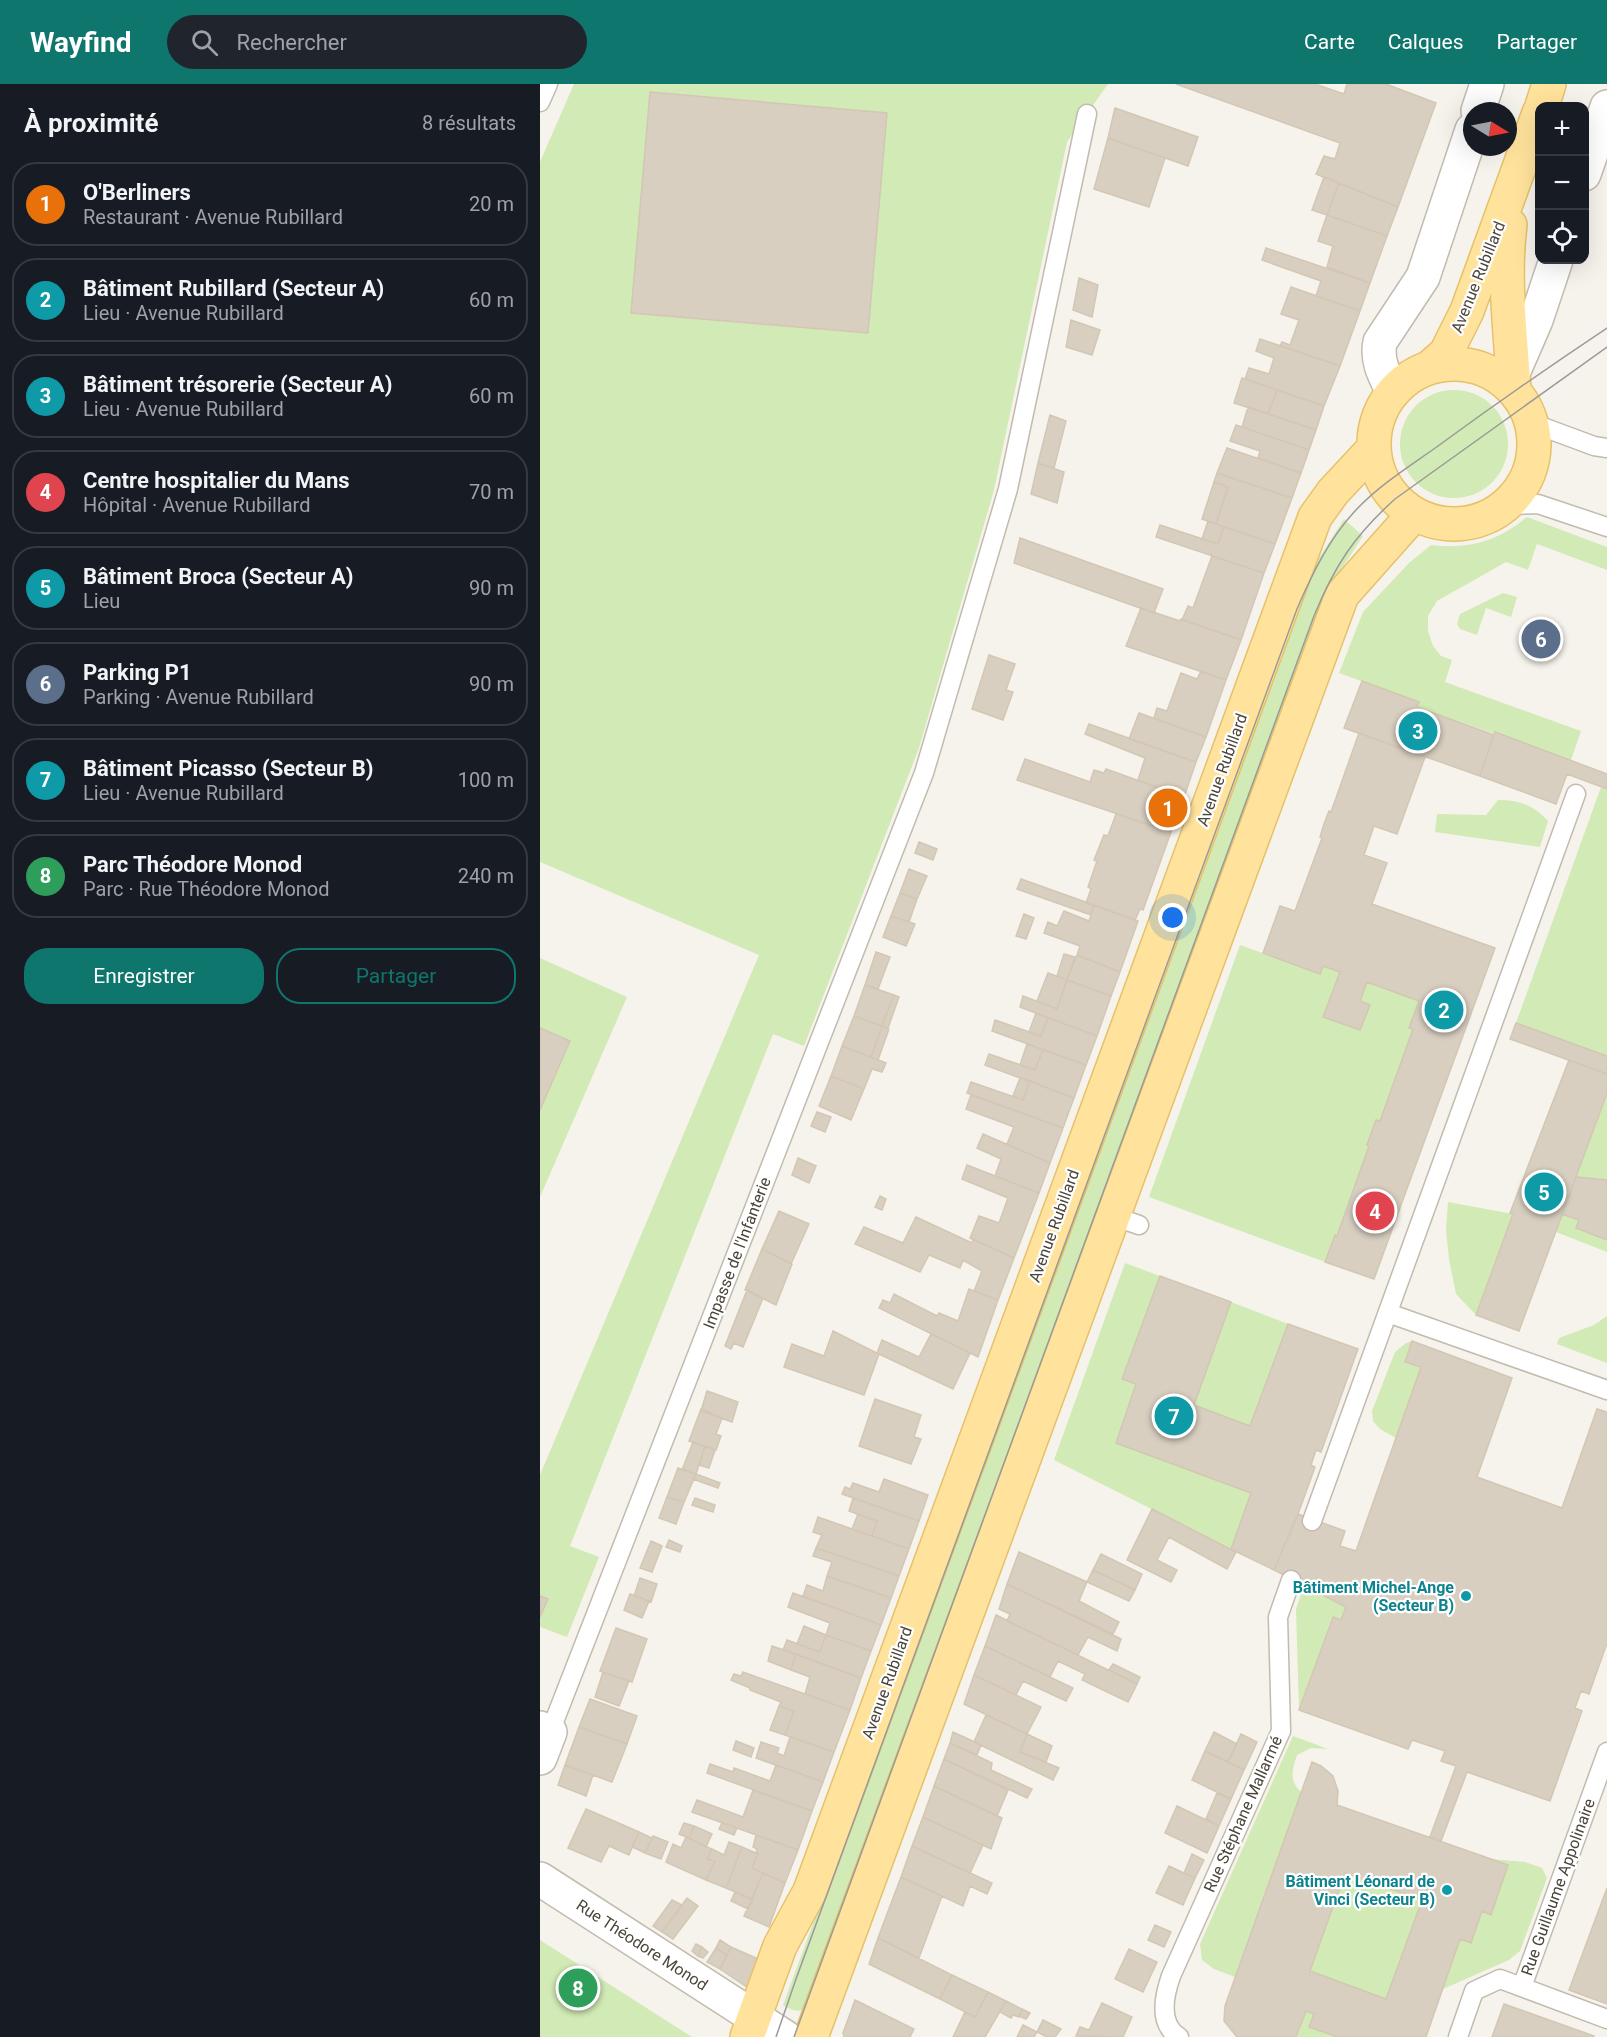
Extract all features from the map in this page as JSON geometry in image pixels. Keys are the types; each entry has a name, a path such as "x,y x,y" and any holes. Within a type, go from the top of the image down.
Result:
{"main road":[{"path":"1543,102 1550,84"},
{"name":"Avenue Rubillard","path":"1429,368 1446,353 1467,311 1535,124"},
{"name":"Avenue Rubillard","path":"1514,382 1475,366 1455,363 1429,368 1409,377 1393,392 1378,418 1374,448 1377,467 1384,484 1395,499 1414,514 1436,523 1461,524 1485,518 1507,505 1523,486 1533,462 1532,423 1514,382 1508,319 1507,251 1516,180"},
{"name":"Avenue Rubillard","path":"749,2022 780,1946 810,1891 1315,517 1333,492 1374,448"},
{"path":"811,2037 1126,1220 1342,595 1414,514"}],"street":[{"path":"1481,102 1487,84"},
{"path":"1589,159 1607,107"},
{"path":"1393,392 1379,361 1380,342 1424,277 1464,156"},
{"path":"1514,382 1555,264"},
{"name":"Rue Théodore Monod","path":"540,1879 749,2022"},
{"path":"749,2022 785,2037"}],"lane":[{"path":"540,102 548,84"},
{"name":"Impasse de l'Infanterie","path":"543,1739 924,773 1008,489 1087,114"},
{"path":"1532,423 1594,446 1607,448"},
{"path":"1507,505 1539,504 1607,527"},
{"path":"1312,1521 1576,795"},
{"path":"1388,1313 1607,1390"},
{"name":"Rue Stéphane Mallarmé","path":"1179,2037 1174,2033 1166,2017 1164,1996 1281,1731 1278,1617 1291,1580"},
{"name":"Rue Guillaume Appolinaire","path":"1522,1988 1607,1752"},
{"path":"1458,2037 1474,1991 1500,1979 1607,2019"}],"green space":[{"path":"574,84 1108,84 1067,142 994,490 919,748 804,1046 773,1034 570,1546 599,1557 567,1637 540,1627 540,1617 548,1599 540,1596 540,1475 759,955 540,862 540,162"},
{"path":"1454,390 1475,394 1492,406 1504,423 1508,444 1504,465 1492,482 1475,494 1454,498 1433,494 1416,482 1404,465 1400,444 1404,423 1416,406 1433,394"},
{"path":"1527,517 1607,547 1607,570 1537,544 1528,570 1506,562 1437,601 1428,616 1428,631 1433,646 1441,656 1452,660 1445,682 1581,731 1571,760 1417,707 1419,702 1339,673 1363,612 1409,563 1431,545 1458,546 1482,542 1505,532"},
{"path":"1344,519 1363,536 1329,588 808,2009 792,2010 783,2005 1312,569"},
{"path":"1503,593 1517,597 1511,617 1486,608 1477,635 1460,629 1457,624 1460,614"},
{"path":"1601,787 1607,789 1607,1056 1516,1023"},
{"path":"1498,800 1526,804 1548,821 1540,847 1435,832 1437,814 1486,815"},
{"path":"1240,945 1320,974 1323,966 1340,972 1323,1017 1359,1030 1369,1005 1360,1001 1367,982 1419,1001 1410,1028 1413,1029 1380,1121 1376,1120 1337,1236 1335,1235 1325,1262 1149,1197"},
{"path":"540,958 627,997 540,1197 540,1110 570,1042 540,1028"},
{"path":"1607,1093 1607,1180 1576,1177"},
{"path":"1448,1202 1513,1214 1476,1315 1456,1294 1446,1230"},
{"path":"1562,1214 1579,1220 1577,1229 1607,1240 1607,1252 1556,1232"},
{"path":"1125,1263 1160,1276 1123,1379 1136,1384 1251,1493 1231,1549 1054,1460"},
{"path":"1231,1302 1288,1324 1250,1426 1194,1405"},
{"path":"1607,1316 1607,1363 1557,1344 1559,1338 1594,1325"},
{"path":"1412,1341 1405,1362 1421,1367 1396,1438 1380,1429 1373,1421 1372,1411 1395,1352"},
{"path":"1304,1586 1346,1607 1341,1620 1332,1617 1299,1710 1296,1609"},
{"path":"1293,1736 1328,1749 1311,1748 1297,1755 1293,1779 1301,1792 1235,1977 1214,1969 1202,1960 1200,1944"},
{"path":"1491,1859 1525,1862 1542,1868 1547,1878 1520,1951 1509,1960 1443,1989 1460,1939 1471,1943 1482,1911 1490,1914 1508,1865"},
{"path":"1345,1873 1422,1900 1386,1999 1310,1971"},
{"path":"540,1940 692,2037 540,2037"},
{"path":"1306,2011 1314,2014 1309,2027 1338,2037 1297,2037"}],"building":[{"path":"1176,84 1315,84 1344,94 1347,84 1386,84 1436,103 1398,207 1316,174 1324,156 1335,159 1340,143"},
{"path":"650,92 887,113 868,333 631,313"},
{"path":"1115,108 1198,137 1188,166 1108,138"},
{"path":"1108,138 1165,158 1149,207 1094,189"},
{"path":"1324,177 1339,183 1327,215 1312,210"},
{"path":"1339,183 1398,207 1387,236 1327,215"},
{"path":"1327,215 1387,236 1370,283 1327,267 1333,246 1318,241"},
{"path":"1266,248 1370,283 1360,311 1316,296 1321,281 1262,260"},
{"path":"1079,278 1098,285 1092,317 1073,310"},
{"path":"1291,287 1360,311 1340,366 1280,346 1282,342 1290,345 1299,320 1281,314"},
{"path":"1071,320 1100,330 1092,355 1066,347"},
{"path":"1260,339 1340,366 1324,406 1245,379 1249,368 1269,374 1274,358 1256,351"},
{"path":"1242,378 1277,390 1268,414 1234,403"},
{"path":"1277,390 1324,406 1316,430 1268,414"},
{"path":"1248,407 1316,430 1309,450 1242,427"},
{"path":"1050,415 1066,421 1054,468 1038,463"},
{"path":"1236,425 1309,450 1301,473 1258,458 1260,451 1230,441"},
{"path":"1227,448 1301,473 1292,498 1217,473"},
{"path":"1038,463 1064,472 1057,503 1031,494"},
{"path":"1217,473 1292,498 1275,544 1216,524 1228,487 1214,482"},
{"path":"1214,482 1228,487 1216,524 1202,519"},
{"path":"1208,521 1224,527 1218,544 1202,539"},
{"path":"1160,525 1218,544 1224,527 1275,544 1264,573 1156,537"},
{"path":"1020,538 1163,589 1154,613 1014,563"},
{"path":"1212,556 1264,573 1241,640 1182,620 1188,606 1193,608"},
{"path":"1141,608 1241,640 1226,680 1126,646"},
{"path":"989,655 1015,664 1006,690 1013,692 1003,720 972,709"},
{"path":"1201,671 1226,680 1206,737 1154,718 1157,708 1167,711 1181,673 1197,679"},
{"path":"1362,681 1419,702 1417,707 1494,735 1480,776 1344,728"},
{"path":"1139,713 1206,737 1196,762 1129,739"},
{"path":"1089,724 1196,762 1184,797 1138,780 1145,758 1085,734"},
{"path":"1495,732 1607,774 1607,789 1567,774 1556,804 1480,776"},
{"path":"1359,733 1425,757 1397,834 1374,826 1364,855 1387,863 1372,904 1495,948 1374,1279 1325,1262 1335,1235 1337,1236 1376,1120 1380,1121 1413,1029 1409,1028 1419,1001 1367,982 1360,1001 1370,1005 1360,1030 1323,1017 1340,972 1323,966 1320,974 1263,953 1280,906 1295,911 1322,838 1320,837 1324,824 1329,811 1331,812"},
{"path":"1025,759 1090,782 1094,770 1104,773 1106,769 1184,797 1171,832 1017,780"},
{"path":"1116,814 1171,832 1143,910 1140,909 1135,920 1086,903 1091,889 1088,887 1097,861 1094,860 1104,835 1108,836"},
{"path":"919,842 937,849 933,860 915,853"},
{"path":"909,869 927,876 917,899 900,893"},
{"path":"1021,879 1094,905 1091,915 1017,889"},
{"path":"900,893 917,899 909,922 891,916"},
{"path":"1094,905 1138,921 1120,972 1077,955 1080,946 1044,933 1048,922 1057,926 1064,911 1089,921"},
{"path":"1024,914 1034,918 1026,939 1016,936"},
{"path":"891,916 915,924 906,946 883,937"},
{"path":"876,952 890,957 878,989 865,985"},
{"path":"1064,954 1075,957 1067,980 1057,976"},
{"path":"1077,955 1120,972 1111,996 1067,980"},
{"path":"1048,973 1067,980 1057,1009 1037,1001"},
{"path":"1067,980 1111,996 1097,1036 1020,1007 1023,996 1057,1009"},
{"path":"865,985 894,995 882,1026 854,1016"},
{"path":"894,995 899,997 888,1028 882,1026"},
{"path":"1036,1013 1048,1018 1041,1036 1029,1032"},
{"path":"854,1016 882,1026 871,1057 842,1046"},
{"path":"1048,1018 1097,1036 1086,1065 992,1031 995,1020 1041,1036"},
{"path":"1516,1023 1607,1056 1607,1074 1510,1039"},
{"path":"882,1026 889,1029 878,1060 871,1057"},
{"path":"540,1028 570,1041 540,1110"},
{"path":"1027,1044 1043,1050 1035,1070 1020,1065"},
{"path":"842,1046 886,1063 882,1072 872,1069 864,1089 831,1076"},
{"path":"1043,1050 1086,1065 1074,1098 985,1065 989,1054 1035,1070"},
{"path":"1569,1060 1607,1074 1607,1093 1519,1331 1476,1315 1513,1214 1510,1213"},
{"path":"831,1076 864,1089 851,1120 819,1106"},
{"path":"1020,1078 1030,1081 1023,1100 1013,1096"},
{"path":"1030,1081 1074,1098 1063,1128 967,1093 971,1082 1023,1100"},
{"path":"971,1095 1063,1128 1050,1163 1007,1144 1014,1127 966,1109"},
{"path":"817,1112 831,1117 825,1132 811,1126"},
{"path":"983,1134 1050,1163 1039,1193 995,1176 1001,1159 977,1148"},
{"path":"798,1158 816,1166 809,1183 792,1175"},
{"path":"967,1165 1039,1193 1014,1258 970,1238 979,1216 999,1223 1008,1198 962,1179"},
{"path":"1576,1177 1607,1180 1607,1240 1576,1228 1579,1220 1562,1214"},
{"path":"880,1196 886,1199 882,1210 875,1207"},
{"path":"779,1211 809,1224 791,1264 762,1249"},
{"path":"916,1217 972,1243 973,1239 1014,1258 998,1300 974,1291 982,1271 963,1260 960,1268 929,1255 920,1272 855,1244 864,1227 903,1243"},
{"path":"762,1249 792,1264 776,1305 745,1290"},
{"path":"1160,1276 1231,1302 1194,1405 1250,1426 1288,1324 1358,1349 1321,1452 1316,1450 1311,1465 1315,1467 1274,1570 1231,1549 1251,1493 1116,1443 1136,1384 1122,1379"},
{"path":"969,1289 998,1300 978,1357 879,1308 883,1300 890,1303 894,1294 937,1316 939,1313 958,1321"},
{"path":"747,1290 763,1298 743,1347 734,1343 731,1349 725,1346"},
{"path":"833,1331 879,1354 864,1395 784,1367 792,1344 824,1356"},
{"path":"931,1334 970,1353 953,1389 877,1353 882,1340 919,1357"},
{"name":"Bâtiment Michel-Ange (Secteur B)","path":"1412,1341 1512,1378 1477,1477 1562,1508 1597,1409 1607,1412 1607,1643 1589,1694 1581,1691 1575,1708 1582,1711 1550,1801 1467,1772 1441,1841 1430,1837 1456,1766 1441,1761 1445,1751 1412,1740 1408,1749 1299,1710 1333,1617 1341,1620 1346,1607 1274,1570 1298,1514 1345,1531 1340,1546 1356,1551 1421,1367 1405,1362"},
{"path":"707,1391 738,1402 732,1422 701,1411"},
{"path":"875,1399 921,1415 914,1437 921,1439 911,1464 859,1446"},
{"path":"701,1409 722,1418 716,1434 721,1436 716,1450 689,1441"},
{"path":"693,1442 705,1446 696,1474 682,1470"},
{"path":"705,1446 715,1450 709,1468 699,1465"},
{"path":"678,1468 696,1474 684,1502 667,1497"},
{"path":"696,1474 720,1483 718,1488 693,1479"},
{"path":"884,1479 928,1495 919,1521 842,1494 845,1487 850,1489 853,1483 879,1492"},
{"path":"667,1497 684,1502 676,1524 659,1518"},
{"path":"695,1498 715,1505 713,1512 692,1505"},
{"path":"853,1498 919,1521 909,1549 872,1536 877,1521 849,1511"},
{"path":"1152,1509 1236,1552 1227,1569 1169,1537 1157,1560 1177,1570 1171,1582 1127,1560"},
{"path":"858,1514 877,1521 872,1536 852,1529"},
{"path":"818,1517 909,1549 899,1576 816,1548 822,1535 813,1532"},
{"path":"669,1540 682,1546 680,1552 666,1547"},
{"path":"651,1541 662,1546 652,1572 640,1568"},
{"path":"816,1548 899,1576 891,1598 827,1576 832,1562 813,1556"},
{"path":"1019,1552 1087,1582 1079,1601 1119,1622 1113,1634 1007,1584"},
{"path":"1101,1554 1142,1574 1135,1590 1093,1570"},
{"path":"1093,1570 1135,1590 1129,1601 1087,1582"},
{"path":"827,1576 891,1598 881,1625 803,1596 807,1585 823,1591"},
{"path":"640,1578 657,1584 651,1602 634,1596"},
{"path":"1007,1584 1121,1639 1117,1651 1088,1637 1078,1655 1007,1621 1010,1614 999,1609"},
{"path":"793,1593 881,1625 871,1651 826,1635 830,1623 788,1607"},
{"path":"630,1594 649,1601 642,1618 624,1610"},
{"path":"540,1596 548,1599 540,1617"},
{"path":"996,1615 1137,1684 1128,1702 1082,1680 1085,1674 1058,1661 1050,1677 985,1646"},
{"path":"804,1626 826,1635 820,1652 797,1644"},
{"path":"616,1628 647,1639 632,1682 600,1671"},
{"path":"826,1635 871,1651 861,1678 783,1650 787,1640 820,1652"},
{"path":"772,1646 796,1654 791,1670 768,1661"},
{"path":"985,1646 1073,1688 1066,1701 1023,1681 1016,1695 974,1675"},
{"path":"796,1654 861,1678 850,1710 805,1694 810,1677 791,1670"},
{"path":"1113,1664 1140,1677 1137,1684 1109,1670"},
{"path":"603,1672 629,1681 619,1706 595,1697"},
{"path":"743,1672 850,1710 834,1752 785,1735 794,1711 779,1706 781,1702 731,1680 734,1674 741,1676"},
{"path":"974,1675 1041,1707 1027,1734 964,1704"},
{"path":"590,1699 637,1716 627,1744 579,1727"},
{"path":"779,1706 794,1711 785,1735 770,1730"},
{"path":"986,1715 1027,1734 1020,1752 1059,1768 1053,1780 974,1742"},
{"path":"579,1727 627,1744 612,1782 565,1765"},
{"path":"953,1732 981,1745 977,1755 950,1743"},
{"path":"1214,1732 1237,1744 1228,1762 1205,1751"},
{"path":"1027,1734 1052,1746 1046,1762 1020,1752"},
{"path":"1241,1734 1257,1742 1244,1770 1228,1762"},
{"path":"790,1737 834,1752 823,1782 756,1758 761,1742 779,1748 777,1753 784,1756"},
{"path":"736,1741 754,1748 751,1757 733,1750"},
{"path":"950,1743 992,1763 991,1770 1032,1789 1027,1798 944,1759"},
{"path":"1205,1751 1244,1770 1231,1799 1192,1780"},
{"path":"944,1759 1008,1790 997,1816 934,1786"},
{"name":"Bâtiment Léonard de Vinci (Secteur B)","path":"1312,1762 1333,1776 1338,1791 1337,1805 1508,1865 1491,1915 1482,1911 1471,1943 1460,1939 1426,2037 1338,2037 1309,2027 1314,2014 1306,2011 1296,2037 1237,2037 1224,2021 1225,2006","holes":["1345,1873 1422,1900 1386,1999 1310,1971"]},
{"path":"710,1764 733,1772 734,1768 770,1781 776,1765 823,1782 812,1811 707,1773"},
{"path":"565,1765 593,1775 586,1796 558,1785"},
{"path":"934,1786 1002,1818 991,1849 923,1817"},
{"path":"753,1790 812,1811 798,1850 692,1812 697,1800 743,1817"},
{"path":"1217,1793 1231,1799 1219,1826 1206,1819"},
{"path":"1177,1806 1219,1826 1207,1853 1165,1833"},
{"path":"586,1809 639,1832 629,1855 609,1846 601,1862 568,1848"},
{"path":"923,1817 983,1845 970,1873 912,1846"},
{"path":"684,1823 694,1826 689,1838 679,1834"},
{"path":"722,1823 737,1828 734,1835 719,1829"},
{"path":"694,1826 712,1834 706,1847 689,1838"},
{"path":"639,1832 652,1838 645,1853 632,1847"},
{"path":"756,1835 798,1850 785,1883 752,1868 758,1854 757,1849 753,1847"},
{"path":"653,1836 668,1842 661,1859 645,1853"},
{"path":"686,1837 712,1849 707,1859 715,1861 706,1880 666,1862 673,1844 681,1848"},
{"path":"729,1842 742,1847 726,1888 706,1880 715,1861 707,1859 712,1849 724,1855"},
{"path":"912,1846 992,1883 987,1894 970,1886 963,1906 901,1877"},
{"path":"742,1847 758,1854 752,1868 763,1873 752,1899 726,1888"},
{"path":"1192,1854 1204,1860 1195,1878 1184,1873"},
{"path":"1169,1866 1195,1878 1183,1905 1156,1893"},
{"path":"763,1873 785,1883 769,1927 744,1916"},
{"path":"901,1877 942,1896 919,1958 878,1938"},
{"path":"1607,1888 1607,2004 1569,1990"},
{"path":"735,1892 753,1900 748,1909 731,1901"},
{"path":"687,1898 698,1906 673,1939 662,1932"},
{"path":"672,1900 682,1905 662,1932 653,1926"},
{"path":"1155,1925 1171,1932 1164,1947 1148,1940"},
{"path":"878,1938 952,1975 940,1999 869,1964"},
{"path":"720,1940 731,1947 727,1955 716,1948"},
{"path":"696,1944 702,1947 698,1956 692,1951"},
{"path":"702,1947 708,1952 703,1958 698,1956"},
{"path":"731,1947 758,1959 747,1987 720,1969"},
{"path":"716,1948 727,1955 720,1969 707,1962"},
{"path":"1129,1949 1157,1962 1143,1992 1115,1979"},
{"path":"952,1975 988,1992 975,2017 940,1999"},
{"path":"988,1992 1006,2001 985,2037 953,2037 965,2012 975,2017"},
{"path":"855,2000 914,2029 910,2037 844,2037 843,2033"},
{"path":"1006,2001 1022,2009 1019,2017 1013,2015 1011,2018 1000,2012"},
{"path":"1102,2003 1132,2017 1123,2037 1076,2036 1080,2027 1089,2030"},
{"path":"1504,2004 1594,2036 1594,2037 1492,2037"},
{"path":"1022,2009 1030,2013 1026,2019 1019,2016"},
{"path":"1043,2020 1061,2029 1055,2037 1047,2037 1037,2032"},
{"path":"1023,2025 1037,2032 1034,2037 1017,2037"}],"tram line":[{"path":"776,2037 1297,609 1309,583 1337,533 1374,493 1607,328"},
{"path":"794,2037 1314,616 1330,581 1357,539 1395,499 1607,347"}],"place":[{"name":"Parking P1","path":"1541,639"},
{"name":"Bâtiment trésorerie (Secteur A)","path":"1418,731"},
{"name":"O'Berliners","path":"1168,808"},
{"name":"Bâtiment Rubillard (Secteur A)","path":"1444,1010"},
{"name":"Bâtiment Broca (Secteur A)","path":"1544,1192"},
{"name":"Centre hospitalier du Mans","path":"1375,1211"},
{"name":"Bâtiment Picasso (Secteur B)","path":"1174,1416"},
{"name":"Bâtiment Michel-Ange (Secteur B)","path":"1466,1596"},
{"name":"Bâtiment Léonard de Vinci (Secteur B)","path":"1447,1890"},
{"name":"Parc Théodore Monod","path":"578,1988"}]}
